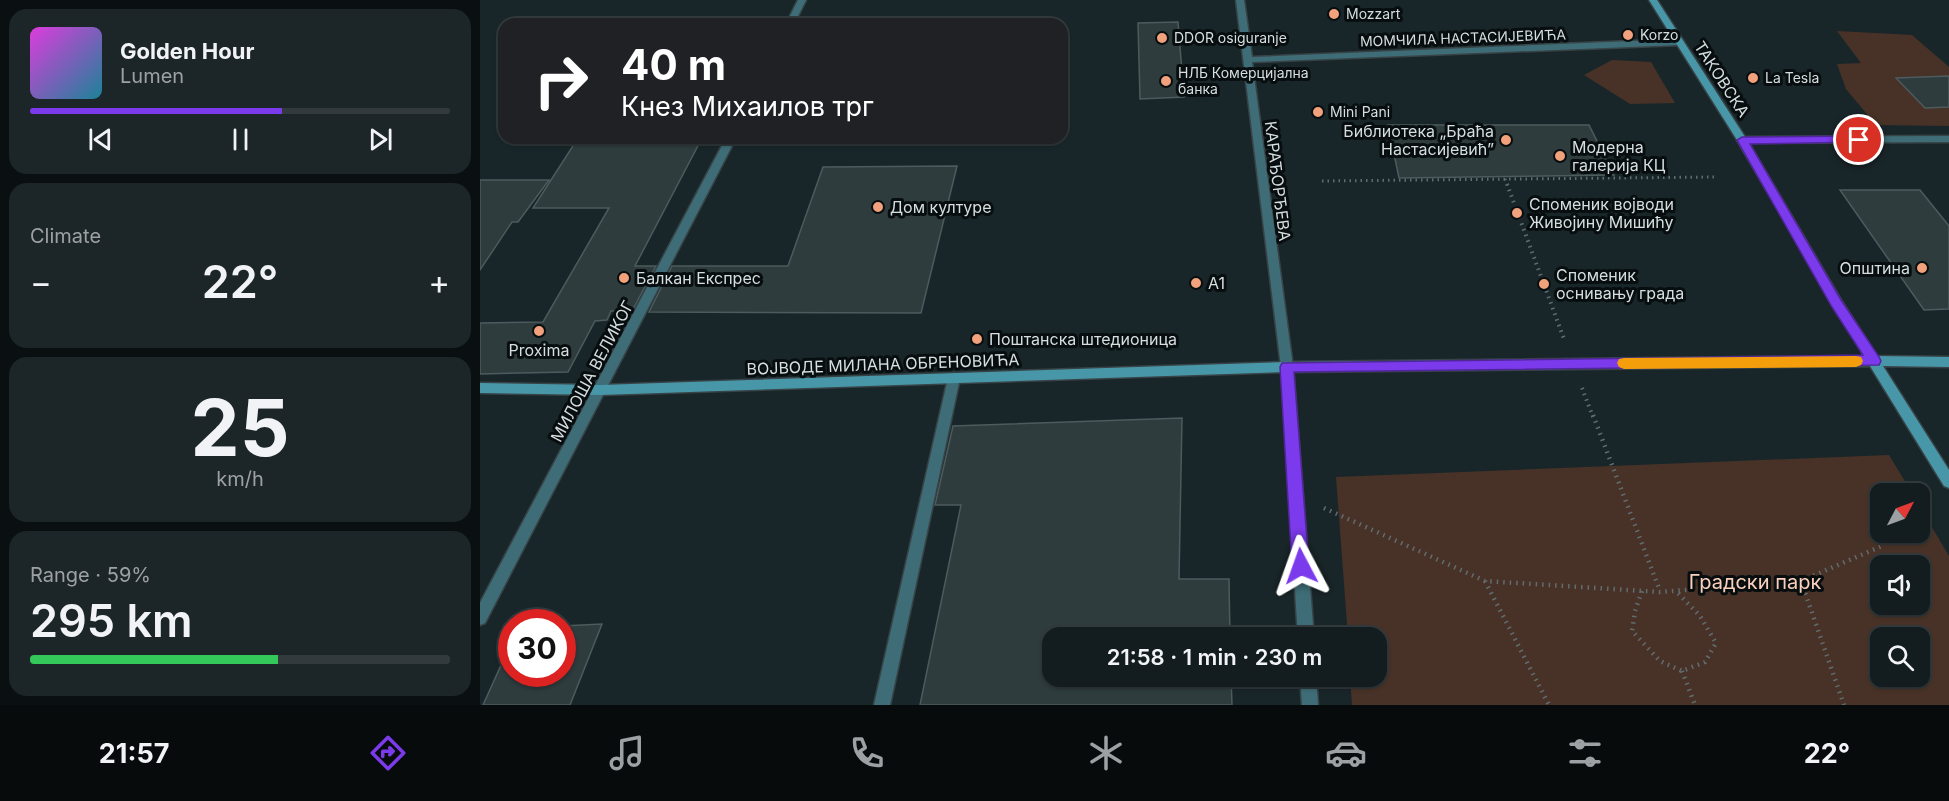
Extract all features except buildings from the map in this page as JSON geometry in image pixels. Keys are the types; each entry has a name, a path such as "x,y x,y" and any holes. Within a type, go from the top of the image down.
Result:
{"street":[{"path":"793,18 802,0"},
{"name":"КАРАЂОРЂЕВА","path":"1240,0 1287,367 1305,627"},
{"name":"ТАКОВСКА","path":"1653,0 1742,140 1837,303 1949,482"},
{"name":"МОМЧИЛА НАСТАСИЈЕВИЋА","path":"1247,60 1680,42"},
{"path":"1742,140 1949,139"},
{"name":"МИЛОША ВЕЛИКОГ","path":"480,618 728,144"},
{"name":"ВОЈВОДЕ МИЛАНА ОБРЕНОВИЋА","path":"480,388 601,390 1287,367 1949,362"},
{"path":"882,705 954,378"},
{"path":"1309,687 1310,705"}],"path":[{"path":"1322,182 1715,177"},
{"path":"1505,179 1660,592"},
{"path":"1296,495 1485,581 1660,592 1801,581 1885,543"},
{"path":"1485,581 1549,705"},
{"path":"1801,581 1844,705"},
{"path":"1642,591 1635,610 1632,631 1660,661 1682,670 1705,662 1716,643 1700,616 1676,591"},
{"path":"1682,670 1695,705"}],"green space":[{"path":"1837,31 1912,35 1949,67 1949,126 1876,125 1846,89 1837,64 1861,63"},
{"path":"1612,60 1651,62 1675,103 1630,104 1584,75"},
{"name":"Градски парк","path":"1889,455 1906,483 1870,483 1870,543 1930,543 1930,524 1949,556 1949,705 1352,705 1351,687 1387,687 1387,627 1347,627 1336,477"}],"slow traffic":[{"path":"1624,363 1856,361"}],"place":[{"name":"Mozzart","path":"1334,14"},
{"name":"Korzo","path":"1628,35"},
{"name":"DDOR osiguranje","path":"1162,38"},
{"name":"La Tesla","path":"1753,78"},
{"name":"НЛБ Комерцијална банка","path":"1166,81"},
{"name":"Mini Pani","path":"1318,112"},
{"name":"Библиотека „Браћа Настасијевић”","path":"1506,140"},
{"name":"Модерна галерија КЦ","path":"1560,156"},
{"name":"Дом културе","path":"878,207"},
{"name":"Споменик војводи Живојину Мишићу","path":"1517,213"},
{"name":"Општина","path":"1922,268"},
{"name":"Балкан Експрес","path":"624,278"},
{"name":"A1","path":"1196,283"},
{"name":"Споменик оснивању града","path":"1544,284"},
{"name":"Proxima","path":"539,331"},
{"name":"Поштанска штедионица","path":"977,339"}],"route":[{"path":"1301,566 1287,367 1874,361 1837,303 1742,140 1859,140"}]}
